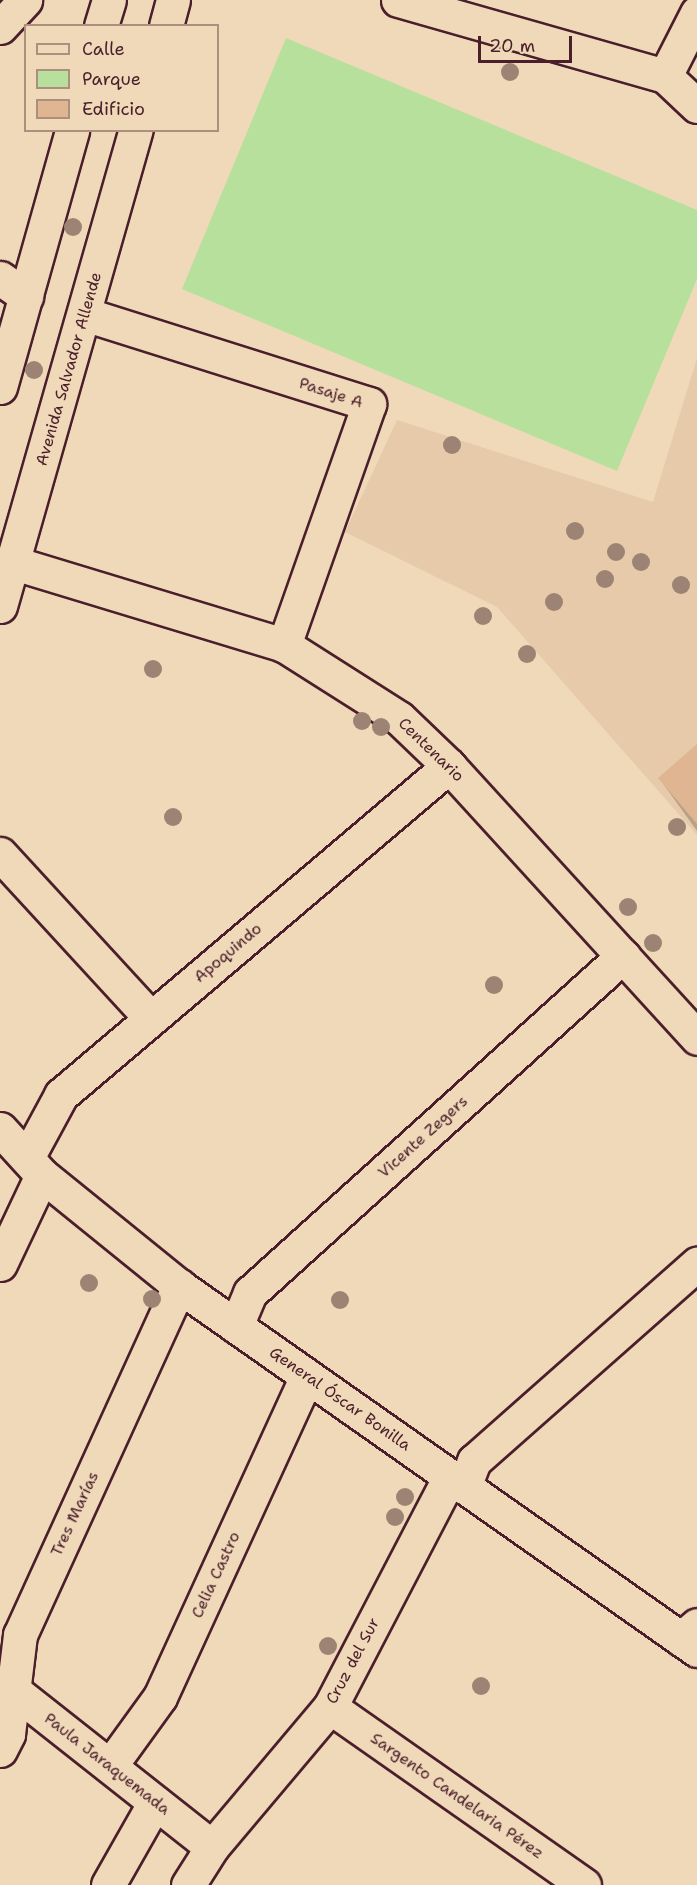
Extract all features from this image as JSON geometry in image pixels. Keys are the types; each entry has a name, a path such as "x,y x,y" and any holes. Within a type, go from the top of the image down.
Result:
{"main road":[{"path":"0,27 25,0"},
{"path":"102,24 109,0"},
{"path":"167,24 173,0"},
{"path":"398,0 483,11 665,76 697,106"},
{"path":"665,76 697,13"},
{"path":"0,387 13,287 71,132"},
{"name":"Avenida Salvador Allende","path":"0,606 135,132"},
{"name":"Pasaje A","path":"84,314 369,404 284,645"},
{"name":"Centenario","path":"14,563 284,645 399,718 449,766 695,1033"},
{"name":"Apoquindo","path":"0,1264 61,1095 449,766"},
{"path":"0,854 151,1018"},
{"name":"Vicente Zegers","path":"236,1326 250,1293 623,956"},
{"name":"General Óscar Bonilla","path":"0,1129 34,1166 179,1286 457,1482 692,1638"},
{"name":"Cruz del Sur","path":"188,1885 212,1847 330,1707 457,1482 474,1461 697,1264"},
{"name":"Tres Marías","path":"0,1750 8,1734 7,1687 20,1635 179,1286"},
{"name":"Celia Castro","path":"110,1766 160,1697 307,1376"},
{"name":"Paula Jaraquemada","path":"7,1687 212,1847"},
{"name":"Sargento Candelaria Pérez","path":"330,1707 584,1885"},
{"path":"108,1885 155,1802"}],"shaded area":[{"path":"697,358 697,835 497,607 345,532 397,420 653,502"}],"green space":[{"path":"286,38 697,210 697,279 617,471 182,289"}],"building":[{"path":"697,744 697,824 658,778"}]}
